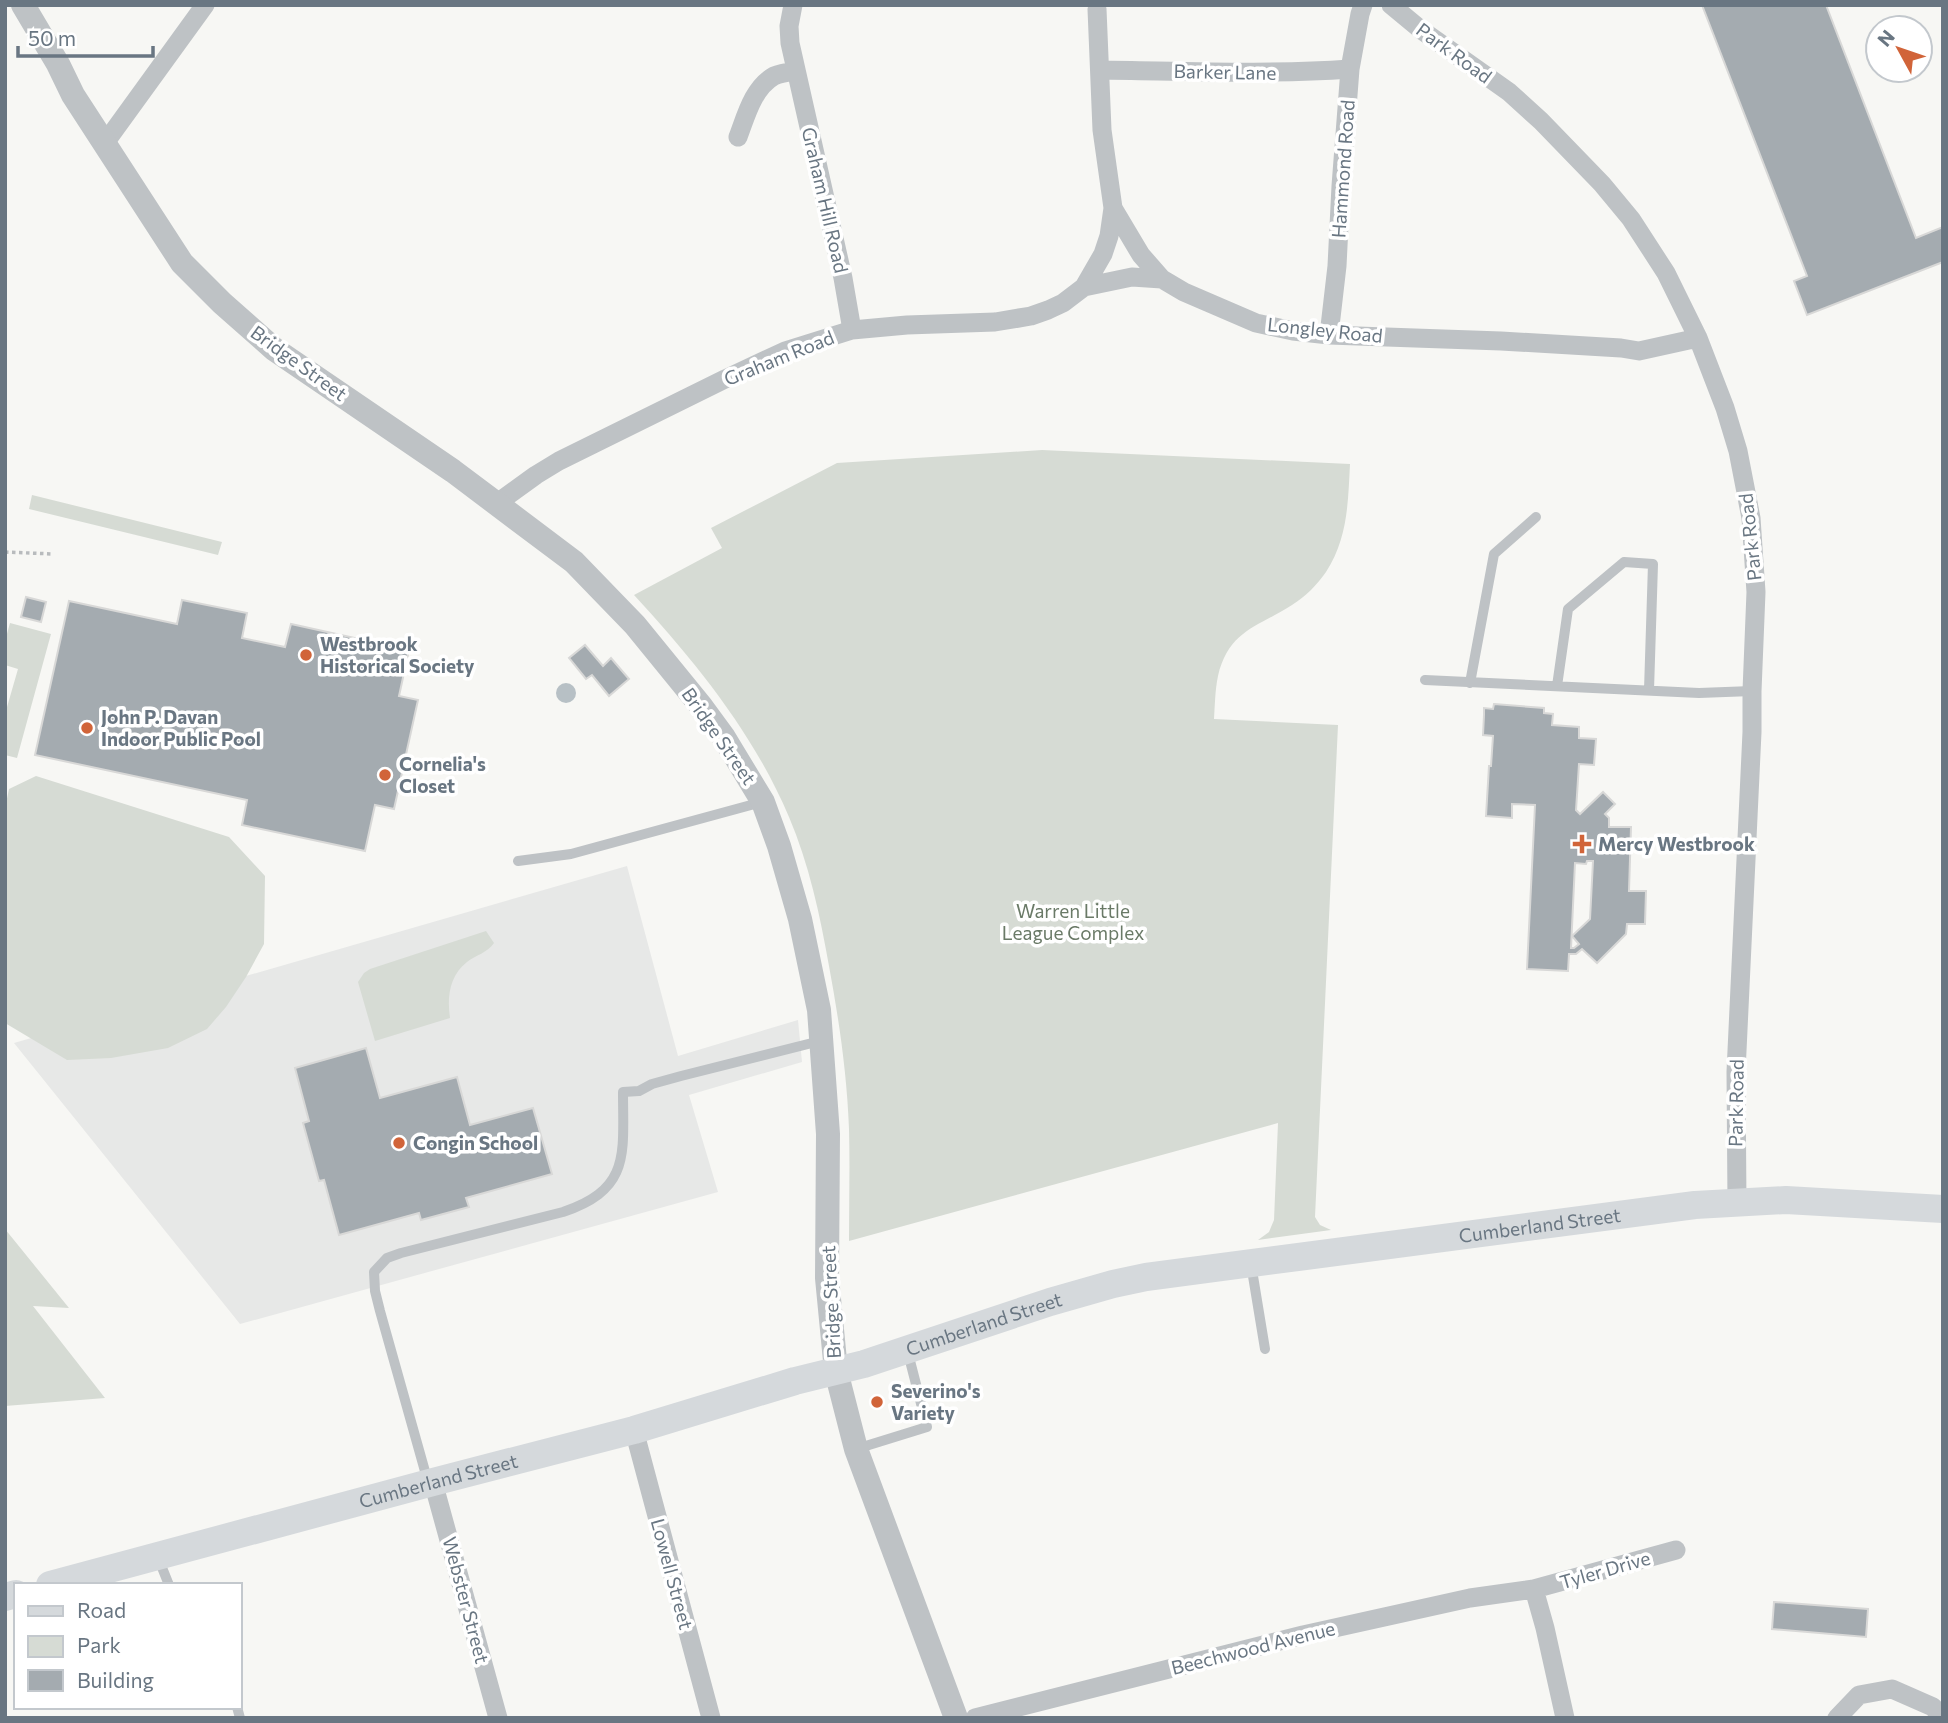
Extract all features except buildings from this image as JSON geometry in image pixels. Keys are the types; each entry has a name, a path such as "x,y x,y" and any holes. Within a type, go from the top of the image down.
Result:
{"main road":[{"name":"Cumberland Street","path":"57,1583 634,1430 836,1371 1050,1302 1146,1277 1695,1205 1786,1200 1943,1209"}],"street":[{"name":"Bridge Street","path":"23,5 73,94 182,263 274,349 453,471 573,562 635,625 723,736 763,802 800,919 818,1010 828,1134 827,1278 836,1371 856,1449 956,1718"},
{"path":"105,143 205,5"},
{"name":"Graham Hill Road","path":"793,5 789,35 852,330"},
{"name":"Hammond Road","path":"1329,335 1337,266 1350,69 1363,5"},
{"name":"Park Road","path":"1391,5 1420,29 1509,92 1602,184 1631,219 1666,273 1698,338 1738,451 1751,518 1756,592 1736,1072 1737,1203"},
{"name":"Longley Road","path":"1097,9 1102,130 1113,208 1135,246 1162,279 1184,292 1256,323 1329,335 1501,341 1639,351 1698,338"},
{"name":"Barker Lane","path":"1100,70 1238,73 1350,69"},
{"path":"738,137 750,106 763,85 777,75 796,71"},
{"name":"Graham Road","path":"496,504 559,461 785,351 852,330 907,325 995,323 1031,316 1063,303 1084,287 1103,254 1113,208"},
{"name":"Graham Road","path":"1084,287 1132,277 1162,279"},
{"name":"Lowell Street","path":"634,1430 711,1718"},
{"name":"Webster Street","path":"431,1483 498,1718"},
{"name":"Tyler Drive","path":"1534,1590 1676,1550"},
{"path":"1534,1590 1565,1718"},
{"name":"Beechwood Avenue","path":"975,1718 1316,1632 1470,1598 1534,1590"},
{"path":"1837,1718 1859,1695 1892,1689 1933,1707 1942,1718"}],"lane":[{"path":"1470,683 1494,554 1536,517"},
{"path":"1557,686 1568,609 1624,562 1653,564 1649,690"},
{"path":"1425,680 1699,693 1752,691"},
{"path":"518,861 571,854 763,802"},
{"path":"431,1483 380,1311 374,1272 387,1258 401,1253 563,1212 597,1197 618,1171 622,1154 623,1093 639,1091 652,1084 681,1076 821,1041"},
{"path":"1251,1264 1265,1349"},
{"path":"856,1449 927,1427 907,1349"},
{"path":"158,1556 168,1583"}],"path":[{"path":"5,552 53,554"}],"shaded area":[{"path":"562,683 570,683 576,693 570,703 562,703 556,697 556,689"},
{"name":"Congin School","path":"627,866 678,1056 798,1020 802,1062 689,1095 718,1192 240,1324 14,1043"}],"green space":[{"name":"Warren Little League Complex","path":"1042,450 1350,464 1346,520 1333,559 1322,577 1306,594 1246,632 1229,649 1218,676 1214,719 1338,725 1315,1217 1320,1225 1331,1230 1258,1240 1269,1232 1274,1220 1278,1123 849,1241 849,1129 842,1047 822,928 802,853 775,786 741,728 701,672 634,595 722,548 711,528 837,463"},
{"path":"32,495 222,542 218,555 29,509"},
{"path":"10,623 51,634 17,758 5,755 5,714 18,669 5,665 5,641"},
{"path":"36,776 229,837 265,876 264,944 226,1007 207,1029 168,1048 111,1058 67,1060 5,1023 5,808 9,789"},
{"path":"486,931 494,943 485,952 467,962 456,974 449,995 450,1018 375,1041 358,982 364,973"},
{"path":"5,1229 69,1308 33,1306 105,1398 5,1406"}],"place":[{"name":"Westbrook Historical Society","path":"306,655"},
{"name":"John P. Davan Indoor Public Pool","path":"87,728"},
{"name":"Cornelia's Closet","path":"385,775"},
{"name":"Mercy Westbrook","path":"1582,844"},
{"name":"Congin School","path":"399,1143"},
{"name":"Severino's Variety","path":"877,1402"}]}
